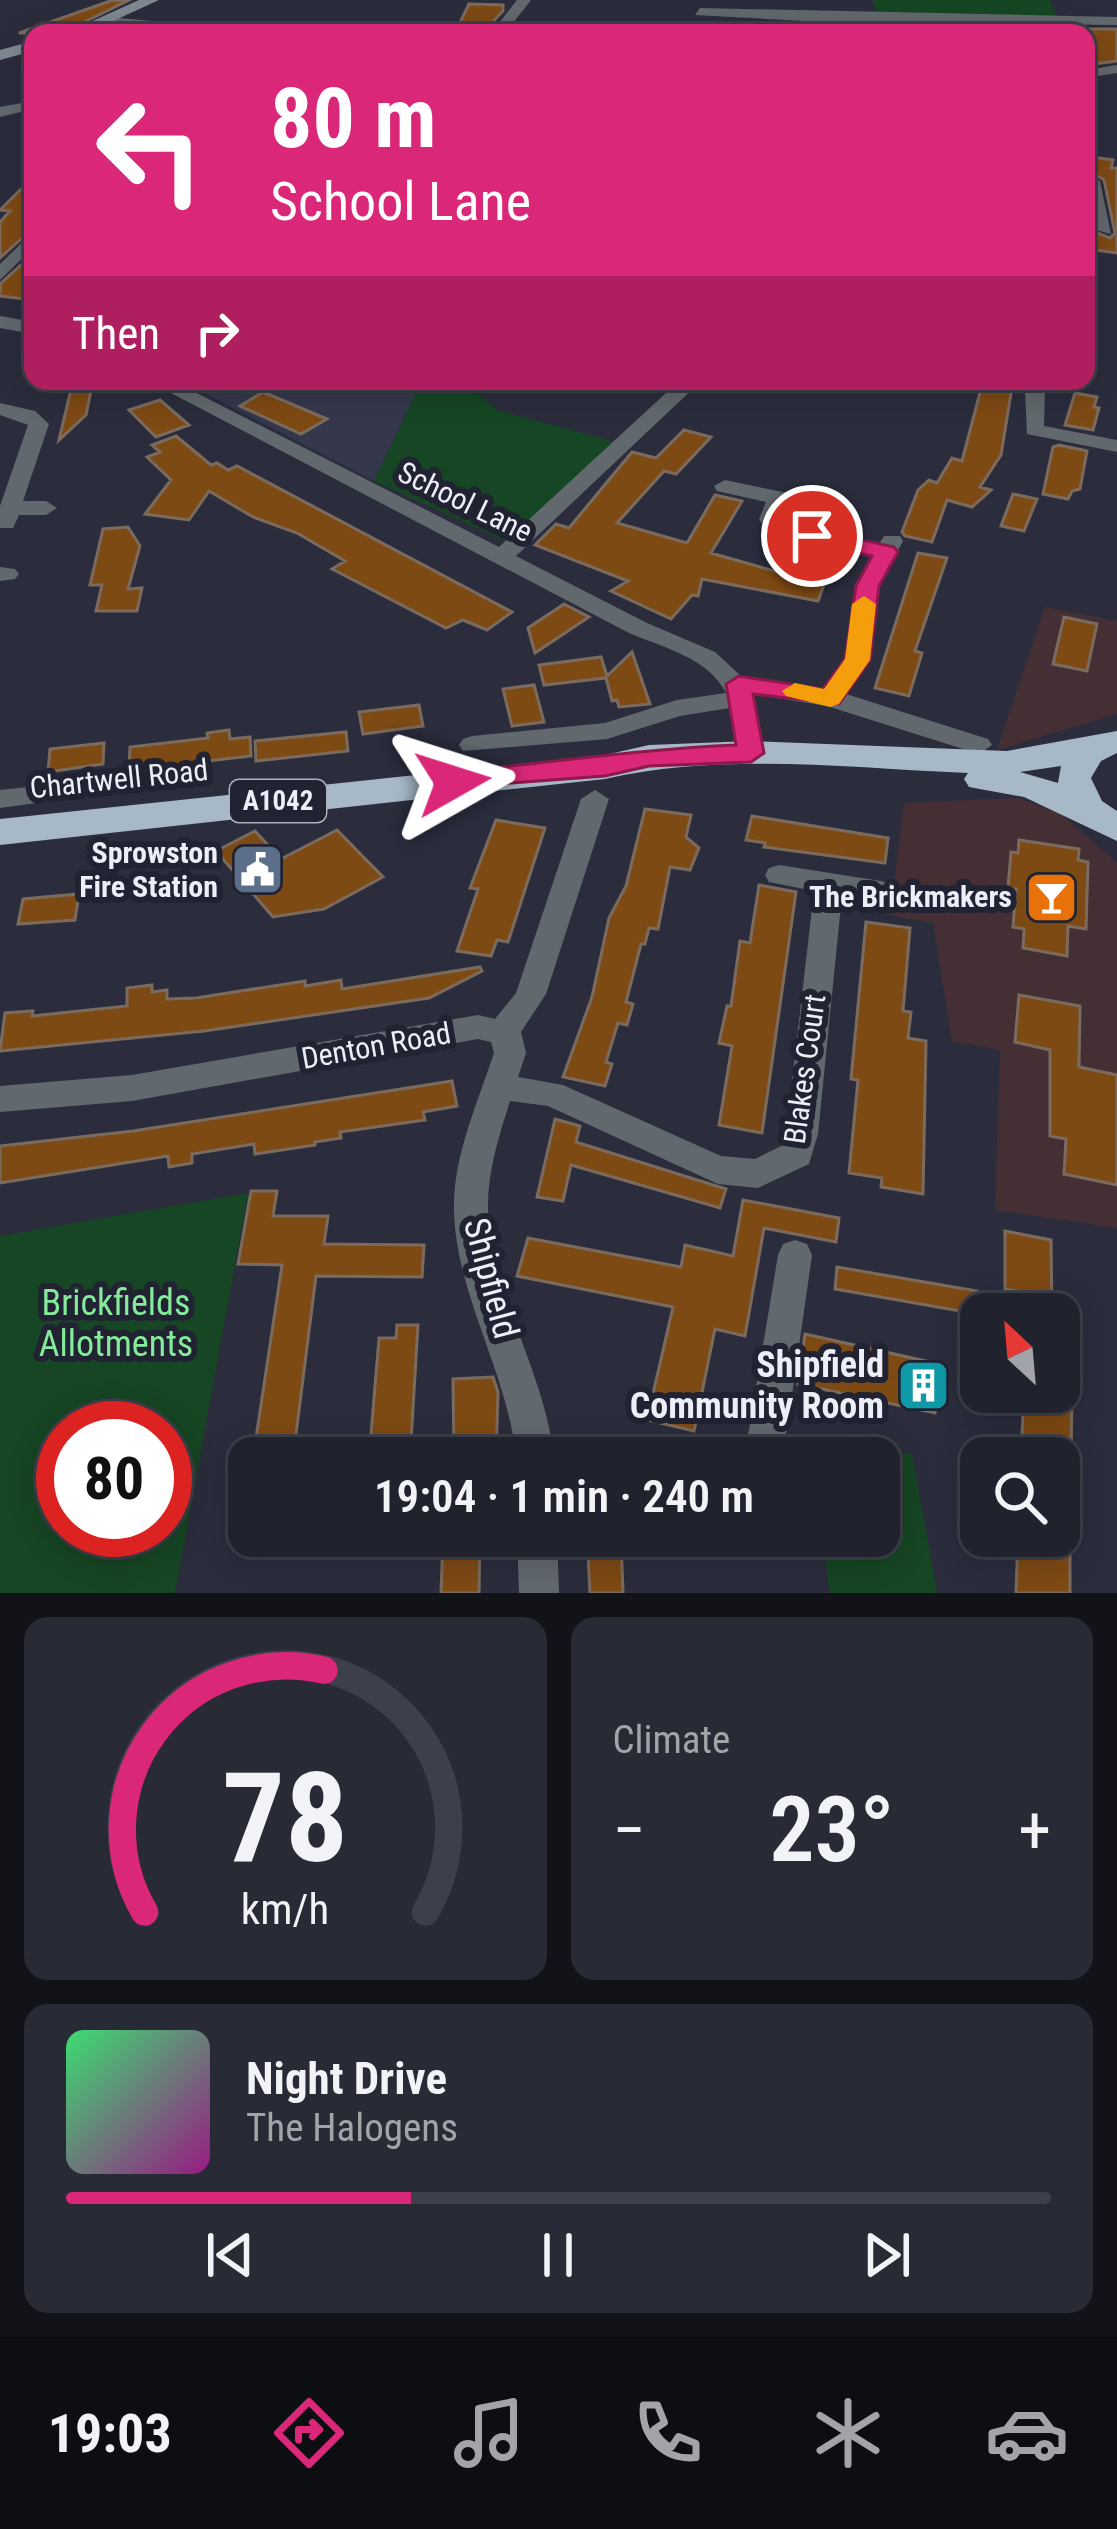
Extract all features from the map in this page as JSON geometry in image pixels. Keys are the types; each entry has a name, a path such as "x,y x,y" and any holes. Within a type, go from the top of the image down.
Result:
{"highway":[{"name":"Chartwell Road","path":"600,783 649,758 751,753 1007,764 1104,746"},
{"path":"1102,818 1073,778 1080,758 1104,746"},
{"name":"Chartwell Road","path":"0,832 600,783 998,779 1030,786 1102,818"}],"main road":[{"path":"99,24 152,0"}],"street":[{"path":"505,24 524,0"},
{"path":"700,12 802,24"},
{"path":"107,21 141,24"},
{"path":"938,24 1117,21"},
{"path":"1095,196 1102,230"},
{"path":"0,275 24,247"},
{"name":"School Lane","path":"176,390 638,628 712,659 730,670 741,691 830,698 979,745"},
{"path":"503,556 681,390"},
{"path":"1025,453 1034,430 1035,391"},
{"path":"0,410 28,415 39,424 8,516 46,508"},
{"path":"1034,430 1117,446"},
{"path":"725,486 778,498 770,519 776,528 889,547 867,586 858,660 830,698"},
{"path":"472,745 607,731 741,691 751,753"},
{"path":"500,1032 519,1016 531,994 600,783"},
{"path":"18,790 56,793"},
{"path":"779,875 881,891"},
{"name":"Blakes Court","path":"500,1087 552,1094 718,1170 758,1174 777,1168 797,1154 802,1134 829,884"},
{"name":"Denton Road","path":"0,1099 132,1088 478,1028 500,1032"},
{"name":"Shipfield","path":"500,1032 510,1041 471,1209 497,1312 534,1418 534,1437"},
{"path":"766,1437 794,1255"},
{"path":"538,1557 539,1593"}],"shaded area":[{"path":"198,390 418,390 374,481"},
{"path":"1045,607 1117,621 1117,714 997,750"},
{"path":"1017,798 1060,813 1117,863 1117,1228 995,1210 1000,1050 952,1041 933,923 890,915 904,803"}],"green space":[{"path":"873,0 1049,0 1059,18 878,15"},
{"path":"418,390 472,390 497,410 619,443 514,545 374,481"},
{"name":"Brickfields Allotments","path":"248,1193 192,1500 192,1401 36,1401 36,1557 182,1557 175,1593 0,1593 0,1236"},
{"path":"900,1454 912,1454 937,1593 830,1593 825,1557 900,1557"}],"building":[{"path":"113,0 127,1 80,24 45,24"},
{"path":"469,4 503,5 491,24 459,24"},
{"path":"1095,29 1117,29 1117,61 1095,64"},
{"path":"1095,157 1113,160 1111,168 1117,168 1117,253 1095,250 1095,232 1110,238 1115,233 1104,180 1095,174"},
{"path":"24,186 24,236 0,258 0,222 10,211 0,210"},
{"path":"24,262 24,299 0,296 0,284"},
{"path":"71,390 91,390 86,415 59,440"},
{"path":"981,390 1012,390 1001,455 980,487 991,490 972,507 947,500 932,542 905,536 902,532 918,490 929,480 937,483 952,458 962,461"},
{"path":"263,392 327,419 301,434 240,406"},
{"path":"1075,393 1097,397 1093,430 1065,425"},
{"path":"160,400 189,425 156,437 129,410"},
{"path":"684,430 711,437 676,474 664,471 617,523 687,543 715,495 742,501 711,553 785,574 789,564 800,566 802,561 831,566 818,601 702,579 698,596 692,595 671,619 611,591 628,581 535,545 556,524 569,528 632,452 656,458"},
{"path":"176,436 211,465 217,463 228,470 237,466 512,612 487,630 463,620 446,628 332,569 345,561 297,533 253,517 209,491 189,520 145,514 171,480 147,457 160,452 152,445"},
{"path":"1053,447 1087,451 1080,489 1068,499 1043,494"},
{"path":"1013,494 1037,499 1024,531 1001,526"},
{"path":"128,527 140,546 128,589 142,588 137,611 96,611 102,585 90,585 103,529"},
{"path":"918,553 947,558 915,651 922,653 909,696 875,688"},
{"path":"564,604 589,617 535,653 528,628"},
{"path":"1064,617 1097,624 1087,671 1053,664"},
{"path":"632,652 650,704 619,707 617,700 612,701 606,678 544,685 539,665 601,657 607,676"},
{"path":"534,685 544,722 512,726 503,689"},
{"path":"419,705 423,726 363,734 359,712"},
{"path":"229,730 230,739 250,737 251,756 190,763 190,774 168,776 168,765 129,769 130,747 208,738 207,733"},
{"path":"346,732 348,751 256,761 255,741"},
{"path":"104,743 103,764 48,772 50,749"},
{"path":"645,809 691,815 686,837 699,848 690,870 670,867 658,929 649,928 641,944 626,1002 633,1004 627,1025 618,1023 606,1062 612,1064 605,1086 563,1077 592,997 609,918 626,886"},
{"path":"752,816 888,838 885,863 764,847 765,843 746,840"},
{"path":"496,820 545,828 508,942 497,940 491,956 457,951 478,889 470,888"},
{"path":"337,830 383,877 324,909 273,917 216,851 255,831 281,859"},
{"name":"The Brickmakers","path":"1019,840 1079,849 1078,860 1088,862 1086,929 1068,926 1067,956 1023,948 1024,929 1013,927 1016,889 1008,888 1011,852 1018,853"},
{"path":"759,885 796,892 762,1133 719,1125 732,1046 719,1043 727,1006 731,1006 740,941 750,943"},
{"path":"79,894 75,920 18,924 23,899"},
{"path":"866,922 910,928 903,1011 911,1012 908,1038 926,1041 923,1194 881,1187 882,1178 849,1173 858,1080 851,1079"},
{"path":"480,967 482,971 429,998 204,1031 0,1051 5,1013 33,1011 32,1016 127,1006 127,988 152,985 152,992 167,990 167,999 196,998 305,981 305,986 341,980 342,989"},
{"path":"1019,995 1080,1006 1079,1067 1117,1075 1117,1185 1064,1174 1066,1139 1050,1136 1050,1050 1015,1042"},
{"path":"452,1081 457,1106 423,1112 425,1120 340,1132 341,1138 315,1145 255,1154 254,1144 192,1154 192,1163 169,1167 168,1156 0,1183 0,1146 133,1131"},
{"path":"555,1119 580,1126 576,1142 726,1189 720,1208 571,1165 563,1201 537,1197"},
{"path":"251,1191 277,1191 273,1216 328,1216 324,1244 424,1245 422,1277 316,1276 296,1437 256,1437 282,1265 238,1264"},
{"path":"743,1200 839,1218 836,1242 764,1228 745,1336 715,1329 694,1431 647,1420 673,1307 517,1276 528,1238 681,1267 685,1245 733,1256"},
{"path":"1005,1231 1051,1240 1052,1293 1005,1289"},
{"path":"837,1267 977,1293 960,1293 960,1311 835,1289"},
{"path":"397,1325 418,1325 411,1437 371,1437 379,1338 396,1338"},
{"path":"805,1334 939,1364 935,1413 798,1384"},
{"path":"493,1377 498,1392 497,1437 454,1437 453,1379"},
{"path":"1023,1413 1072,1413 1071,1437 1022,1437"},
{"path":"442,1557 480,1557 479,1593 441,1593"},
{"path":"588,1557 622,1557 623,1593 590,1593"},
{"path":"1017,1557 1070,1557 1070,1593 1016,1593"}],"slow traffic":[{"path":"795,691 830,698 858,660 864,604"}],"place":[{"name":"Sprowston Fire Station","path":"257,870"},
{"name":"The Brickmakers","path":"1051,897"},
{"name":"Shipfield Community Room","path":"923,1385"}],"route":[{"path":"453,782 649,758 751,753 739,684 830,698 858,660 867,586 886,552 812,536"}]}
